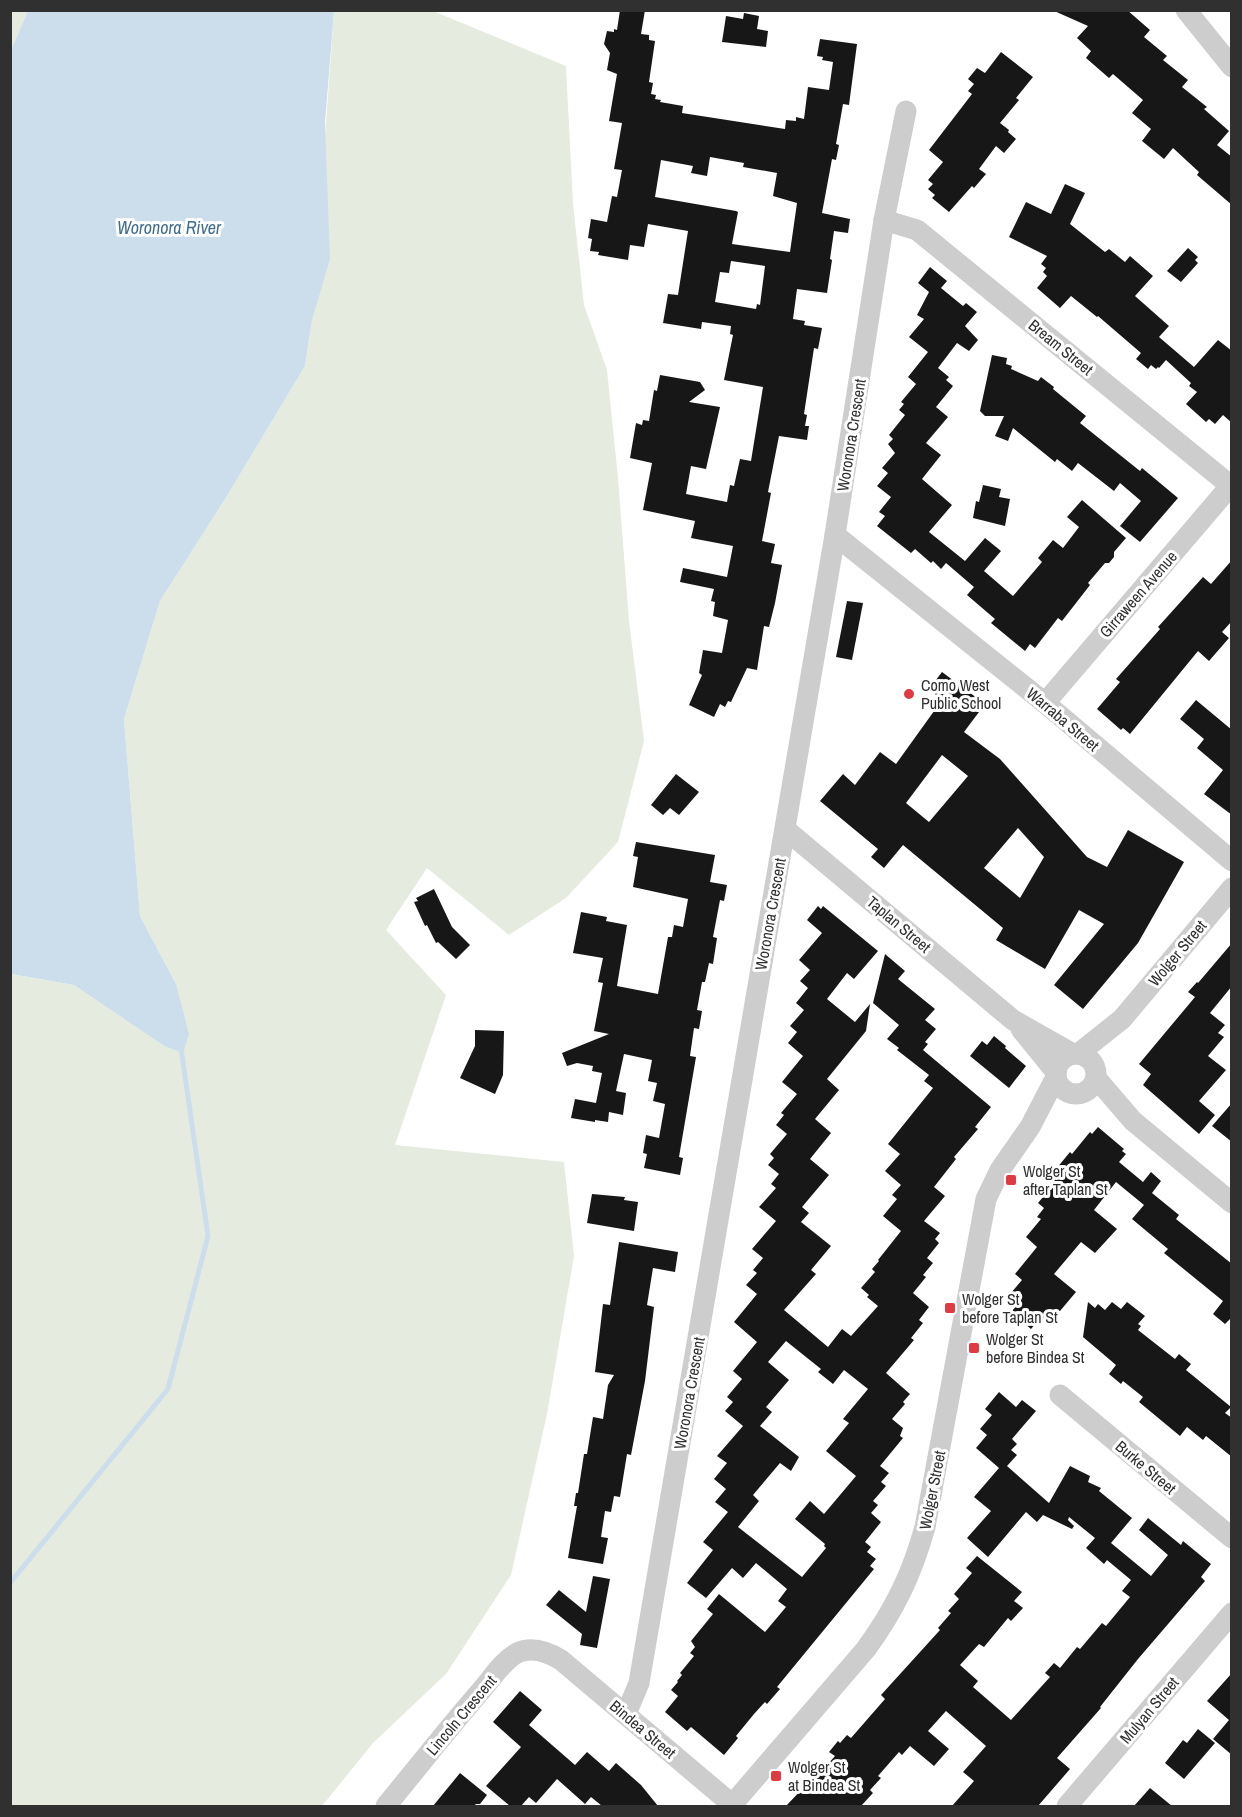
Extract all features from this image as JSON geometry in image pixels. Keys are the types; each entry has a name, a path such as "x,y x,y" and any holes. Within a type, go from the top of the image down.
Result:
{"street":[{"path":"1186,10 1232,67"},
{"name":"Woronora Crescent","path":"626,1714 639,1683 835,535 884,220 906,111"},
{"name":"Bream Street","path":"884,220 918,230 1231,485"},
{"name":"Girraween Avenue","path":"1045,703 1231,485"},
{"name":"Warraba Street","path":"835,535 1045,703 1232,861"},
{"name":"Taplan Street","path":"785,829 1013,1020 1056,1074"},
{"name":"Wolger Street","path":"1076,1054 1122,1018 1232,888"},
{"name":"Wolger Street","path":"1030,1127 1087,1085 1122,1018"},
{"name":"Taplan Street","path":"1013,1020 1076,1054"},
{"path":"1087,1085 1093,1062 1084,1055 1076,1054 1059,1062 1056,1074 1059,1086 1087,1085 1232,1203"},
{"name":"Wolger Street","path":"733,1806 866,1648 882,1627 905,1587 916,1560 925,1527 986,1199 1000,1170 1030,1127 1056,1074"},
{"name":"Burke Street","path":"1060,1395 1232,1538"},
{"name":"Mulyan Street","path":"1067,1806 1232,1613"},
{"name":"Lincoln Crescent","path":"386,1806 509,1659 519,1652 531,1650 550,1654"},
{"name":"Bindea Street","path":"550,1654 561,1660 733,1806"}],"shaded area":[{"path":"11,11 28,11 11,53"},
{"path":"334,11 433,11 566,66 573,204 584,305 607,370 629,621 644,741 618,842 566,898 509,935 427,868 386,930 446,995 395,1145 564,1162 574,1256 547,1414 511,1575 446,1674 373,1743 322,1806 11,1806 10,974 74,985 164,1046 176,984 140,916 124,719 160,601 227,496 305,366 312,320"}],"water":[{"name":"Woronora River","path":"28,11 334,11 325,123 330,259 312,320 305,366 227,496 160,601 124,719 140,916 176,984 189,1034 183,1053 164,1046 74,985 11,974 10,53"}],"building":[{"path":"620,10 645,10 641,34 649,35 649,40 655,41 649,82 653,83 651,94 656,95 655,99 661,100 660,102 683,106 682,113 785,129 786,120 796,121 796,117 804,119 808,87 829,90 833,62 822,60 823,57 817,56 820,39 857,44 849,105 843,104 836,144 839,145 836,160 832,159 822,213 850,219 848,233 834,231 827,293 797,289 793,319 805,321 804,325 822,328 818,349 814,348 804,414 807,415 805,426 809,426 807,440 779,436 768,492 771,493 762,541 775,544 771,563 782,565 775,603 769,627 764,626 757,670 747,668 731,702 728,701 725,707 720,704 714,717 689,705 702,675 699,673 703,650 722,653 728,620 713,616 715,602 711,601 714,589 680,582 683,568 727,577 733,546 691,538 695,521 643,510 652,463 630,458 636,423 642,425 643,420 649,421 654,390 657,391 660,375 700,382 705,390 689,402 720,407 706,469 691,466 686,494 727,502 730,485 734,486 740,459 751,461 763,387 724,380 733,335 730,334 731,326 702,322 701,329 663,323 668,294 678,295 688,231 648,224 644,247 630,245 628,260 598,255 599,252 590,251 592,239 588,238 591,219 607,222 612,196 617,197 622,170 614,169 622,123 609,121 617,74 607,70 610,53 604,44 607,31 617,30","holes":["710,157 744,163 743,167 777,173 773,196 797,203 790,252 732,244 738,212 736,211 655,197 661,160 693,166 691,173 707,176","731,261 765,266 760,305 757,304 756,309 715,302 720,272 729,273"]},
{"path":"1052,10 1127,10 1150,30 1144,37 1167,56 1163,60 1188,80 1182,87 1207,107 1204,109 1229,131 1217,145 1232,157 1232,205 1197,175 1199,172 1173,148 1164,159 1142,141 1151,129 1132,113 1143,100 1113,74 1109,78 1086,58 1091,51 1077,38 1088,26"},
{"path":"744,13 759,16 757,29 768,31 766,47 722,42 726,16 743,19"},
{"path":"1001,52 1033,77 1016,98 1019,100 1000,123 1016,139 1004,153 996,146 979,169 986,174 949,212 932,198 935,195 928,189 933,184 928,180 943,162 929,150 972,94 968,91 974,84 968,79 977,68 985,73"},
{"path":"1065,184 1085,193 1070,224 1105,252 1109,249 1125,262 1130,256 1153,276 1135,296 1169,326 1159,337 1194,367 1218,340 1232,351 1232,423 1223,415 1215,424 1209,419 1206,422 1186,404 1197,392 1189,386 1191,383 1166,360 1159,368 1156,369 1151,365 1148,369 1136,359 1141,353 1071,296 1060,308 1037,288 1047,276 1043,272 1046,268 1041,264 1047,256 1009,237 1026,202 1051,214"},
{"path":"1188,248 1198,257 1195,260 1198,263 1181,282 1167,271"},
{"path":"930,267 947,281 941,288 963,306 966,303 977,312 965,326 978,340 969,351 957,343 938,368 949,377 946,380 953,386 936,407 948,417 926,443 941,455 922,479 952,505 929,532 965,561 985,538 1001,551 984,571 1013,596 1042,562 1038,558 1053,540 1063,548 1079,527 1067,517 1082,500 1126,538 1114,552 1114,557 1109,563 1105,563 1088,583 1090,585 1062,621 1058,618 1035,648 1030,644 1025,651 991,623 995,619 967,595 974,587 946,563 941,569 915,549 911,553 877,526 885,516 879,512 891,497 877,486 888,473 882,468 895,453 888,444 893,439 889,435 905,415 899,410 904,404 901,402 916,384 908,377 928,352 909,337 924,319 917,315 929,292 918,283"},
{"path":"992,355 1007,358 1006,364 1012,366 1011,369 1038,381 1041,377 1086,416 1080,423 1140,471 1142,468 1178,498 1140,542 1120,526 1141,501 1120,483 1114,491 1078,463 1072,471 1057,459 1055,462 1013,428 1008,441 995,436 1004,416 985,416 980,411"},
{"path":"983,485 1001,489 999,497 1010,499 1005,526 973,518 976,501 979,502"},
{"path":"1232,560 1232,621 1222,632 1229,638 1209,661 1198,651 1130,734 1123,728 1121,730 1097,709 1120,682 1116,679 1203,577 1211,584"},
{"path":"847,601 863,603 852,660 836,657"},
{"path":"942,672 985,704 964,732 1000,759 1087,857 1107,867 1128,830 1184,862 1138,943 1083,1009 1054,985 1104,924 1079,910 1045,969 996,940 1003,928 903,845 884,868 871,857 878,849 820,801 843,774 855,785 880,752 896,764 942,700 929,689","holes":["942,755 968,776 929,822 906,803","1018,828 1044,857 1020,898 984,868"]},
{"path":"1196,700 1232,730 1232,815 1204,794 1223,770 1197,748 1204,739 1180,719"},
{"path":"676,774 699,792 679,815 670,808 663,815 651,805"},
{"path":"636,842 715,855 710,882 727,885 724,901 720,900 713,937 717,938 713,964 709,963 705,982 702,982 697,1010 702,1011 699,1029 694,1028 690,1056 696,1057 679,1157 683,1158 680,1175 644,1168 647,1154 643,1153 646,1135 659,1138 665,1104 653,1101 657,1083 648,1081 652,1060 624,1054 616,1091 626,1093 623,1115 609,1112 608,1122 595,1120 595,1122 571,1118 575,1099 596,1103 602,1073 592,1071 593,1066 577,1063 567,1066 562,1053 609,1034 594,1031 603,983 598,982 603,958 573,953 581,912 607,917 606,921 627,925 617,986 658,994 668,937 672,937 674,925 683,927 688,899 633,887 638,857 633,856"},
{"path":"434,889 452,927 470,945 456,959 438,942 436,943 414,902 418,901 416,898"},
{"path":"818,906 821,909 823,906 878,951 854,979 847,973 827,999 855,1022 870,1004 866,1031 827,1079 839,1090 815,1119 831,1133 810,1159 829,1175 802,1207 809,1213 801,1222 831,1246 811,1270 816,1274 784,1310 828,1347 842,1329 851,1336 878,1306 867,1297 869,1295 861,1288 875,1272 872,1269 901,1231 883,1216 897,1199 892,1195 901,1185 885,1171 900,1154 888,1144 933,1088 924,1081 929,1075 897,1050 899,1048 887,1039 899,1025 873,1003 885,954 905,971 898,979 935,1009 925,1020 936,1029 925,1042 928,1044 923,1050 991,1107 975,1127 978,1129 954,1157 956,1159 934,1187 945,1196 924,1221 940,1233 935,1239 939,1243 927,1258 933,1263 923,1275 926,1277 913,1293 929,1307 919,1320 923,1323 911,1338 914,1340 886,1373 910,1394 892,1419 903,1428 900,1436 903,1438 880,1466 889,1473 881,1482 886,1486 873,1501 878,1505 871,1513 881,1522 865,1542 871,1547 867,1552 876,1559 870,1566 874,1569 777,1687 780,1689 767,1704 765,1702 736,1736 738,1738 724,1755 691,1727 687,1731 665,1712 678,1696 671,1690 682,1675 680,1673 694,1656 690,1653 695,1647 691,1641 713,1614 707,1609 719,1594 765,1632 786,1607 778,1601 787,1589 756,1563 743,1578 732,1568 706,1598 687,1583 713,1550 703,1542 728,1512 715,1502 726,1489 714,1479 727,1463 717,1456 743,1426 725,1411 733,1402 727,1397 742,1379 733,1371 757,1342 734,1322 757,1294 746,1285 757,1273 753,1270 763,1258 752,1249 776,1221 759,1207 776,1188 771,1184 779,1174 768,1165 774,1158 770,1154 787,1134 776,1125 784,1115 781,1113 797,1094 782,1082 803,1056 788,1043 797,1032 790,1026 804,1010 796,1003 808,988 800,981 810,970 799,960 822,933 807,920","holes":["786,1341 821,1369 818,1372 833,1384 844,1370 868,1389 843,1419 849,1423 826,1451 856,1476 824,1514 810,1501 795,1519 825,1544 826,1548 802,1577 738,1527 759,1501 753,1495 780,1463 791,1471 799,1457 760,1426 772,1412 766,1407 789,1380 768,1362"]},
{"path":"1232,943 1232,986 1210,1013 1225,1025 1218,1033 1224,1037 1208,1056 1226,1070 1199,1101 1215,1115 1199,1134 1143,1085 1151,1074 1139,1064 1195,997 1188,992"},
{"path":"475,1030 504,1031 503,1075 495,1094 460,1078 475,1046"},
{"path":"994,1036 1026,1066 1009,1088 970,1056 982,1041 987,1045"},
{"path":"1232,1103 1232,1142 1212,1126"},
{"path":"1098,1127 1124,1149 1122,1151 1126,1154 1119,1162 1143,1182 1151,1172 1161,1181 1152,1193 1179,1215 1176,1219 1232,1264 1232,1317 1225,1324 1213,1314 1223,1301 1164,1253 1168,1249 1132,1219 1144,1205 1116,1182 1094,1210 1117,1229 1095,1253 1081,1242 1054,1274 1076,1292 1046,1324 1040,1318 1031,1329 1011,1312 1020,1302 1010,1294 1022,1280 1015,1274 1037,1247 1026,1237 1041,1219 1037,1217 1044,1208 1038,1203 1053,1185 1047,1180 1070,1152 1072,1154 1090,1132 1092,1134"},
{"path":"592,1194 625,1197 624,1200 638,1202 634,1231 587,1223"},
{"path":"619,1242 678,1252 675,1272 653,1268 647,1305 654,1307 645,1381 631,1455 627,1454 620,1497 614,1496 611,1512 605,1511 601,1537 608,1538 603,1564 568,1558 577,1506 574,1506 576,1493 578,1493 584,1454 587,1454 593,1417 603,1419 608,1385 614,1375 595,1372 603,1304 610,1305"},
{"path":"1088,1302 1095,1308 1098,1304 1105,1310 1112,1302 1121,1309 1127,1302 1145,1316 1138,1324 1141,1326 1138,1330 1175,1359 1179,1354 1191,1364 1186,1370 1231,1407 1225,1413 1232,1418 1232,1457 1206,1436 1203,1440 1187,1427 1180,1436 1139,1402 1143,1397 1123,1381 1121,1384 1109,1374 1116,1365 1083,1337"},
{"path":"999,1392 1016,1407 1022,1400 1036,1411 1012,1439 1017,1444 1011,1450 1017,1455 1007,1466 1049,1503 1070,1466 1090,1476 1088,1482 1101,1488 1099,1491 1132,1518 1111,1543 1151,1576 1168,1555 1139,1530 1148,1518 1181,1545 1183,1541 1211,1564 1201,1577 1205,1581 1057,1758 1070,1769 1038,1806 952,1806 974,1781 963,1772 986,1746 946,1711 928,1731 949,1749 934,1766 910,1746 902,1755 899,1752 878,1776 881,1778 870,1790 873,1793 861,1806 786,1806 805,1786 807,1788 835,1756 829,1752 838,1741 840,1743 847,1735 851,1738 885,1699 881,1695 940,1630 938,1628 951,1613 948,1611 959,1599 954,1594 972,1573 966,1568 977,1556 1022,1592 1014,1601 1023,1608 1011,1621 1008,1618 984,1647 979,1644 960,1665 978,1681 973,1687 1011,1720 1050,1677 1045,1673 1054,1663 1060,1668 1077,1647 1080,1649 1102,1623 1106,1626 1130,1597 1122,1591 1131,1580 1107,1560 1104,1564 1086,1548 1095,1538 1069,1517 1068,1520 1074,1526 1072,1529 1043,1515 1037,1522 1026,1512 988,1557 967,1538 991,1511 974,1497 999,1468 976,1448 987,1435 980,1429 992,1415 985,1409"},
{"path":"593,1576 610,1579 597,1648 580,1645 582,1634 546,1605 559,1590 586,1612"},
{"path":"1232,1673 1232,1755 1213,1739 1229,1720 1207,1701"},
{"path":"520,1691 542,1710 529,1725 575,1765 587,1752 609,1771 616,1763 641,1785 658,1806 602,1806 591,1797 585,1804 557,1779 536,1803 529,1797 521,1806 510,1806 486,1786 521,1747 493,1722"},
{"path":"1198,1729 1215,1743 1184,1779 1165,1763 1183,1740 1187,1743"},
{"path":"460,1773 487,1795 480,1804 433,1806"},
{"path":"1150,1788 1172,1806 1134,1806"}],"waterway":[{"path":"10,1583 168,1389 208,1236 181,1048"}],"place":[{"name":"Como West Public School","path":"909,694"},
{"name":"Wolger St after Taplan St","path":"1011,1180"},
{"name":"Wolger St before Taplan St","path":"950,1308"},
{"name":"Wolger St before Bindea St","path":"974,1348"},
{"name":"Wolger St at Bindea St","path":"776,1776"}]}
